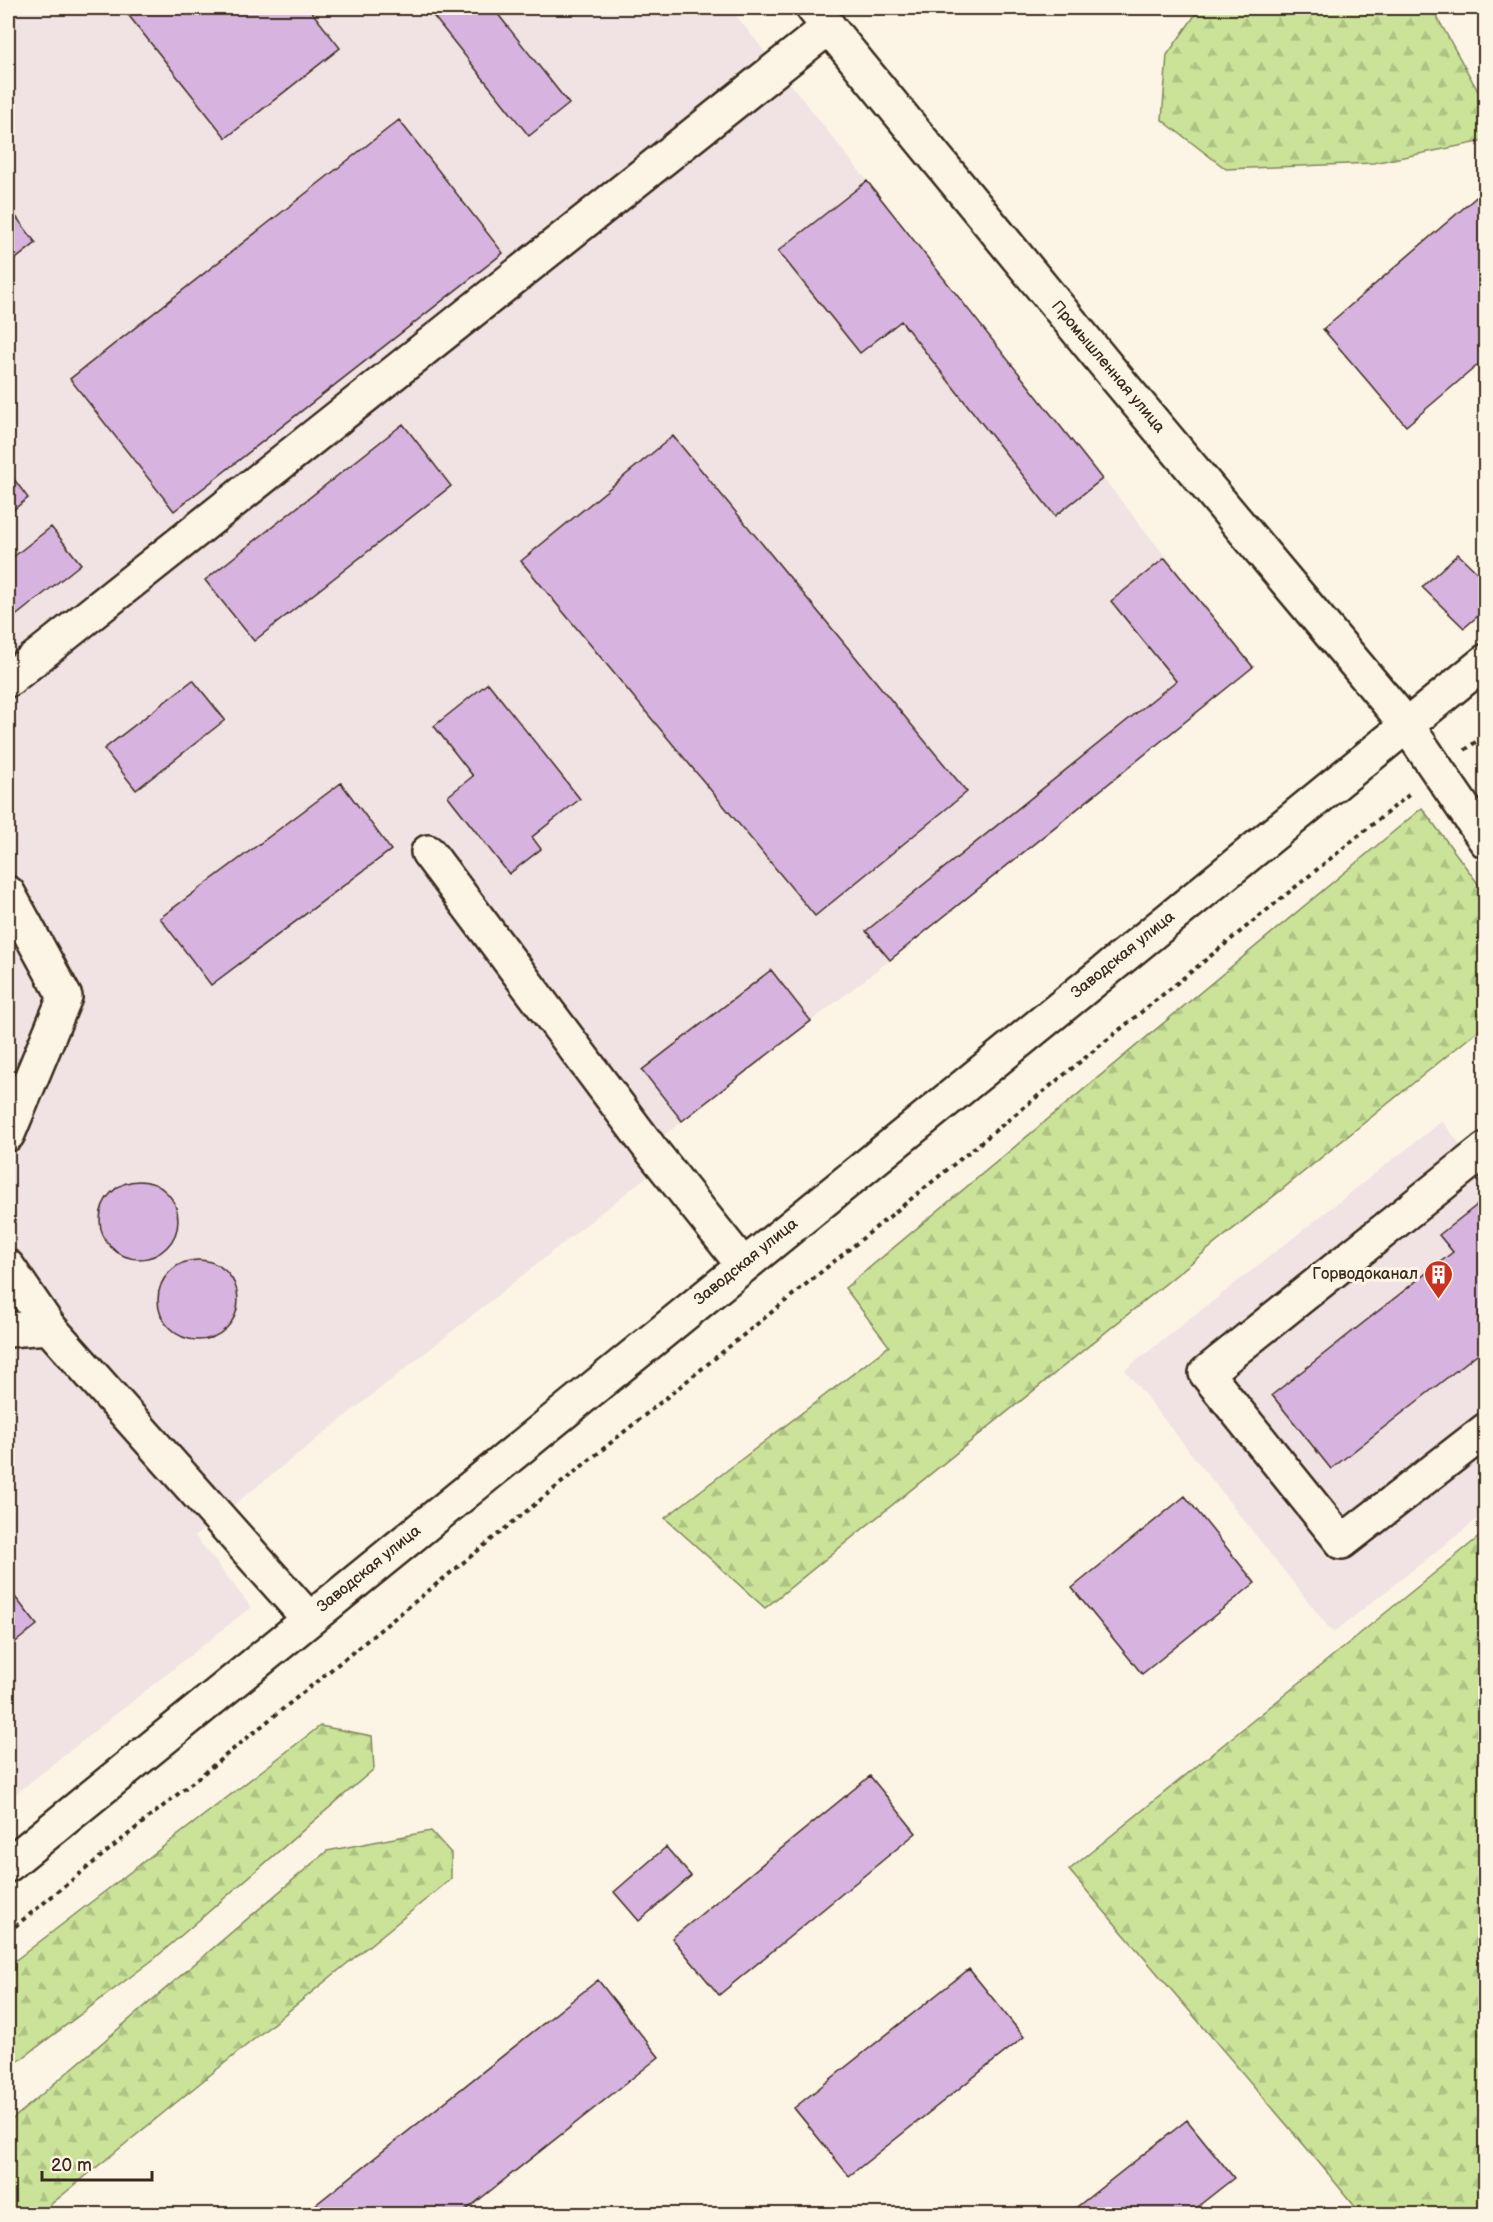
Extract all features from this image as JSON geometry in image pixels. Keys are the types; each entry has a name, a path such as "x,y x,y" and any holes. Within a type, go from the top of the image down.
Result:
{"main road":[{"path":"8,681 821,17"},
{"name":"Промышленная улица","path":"821,17 1126,390 1406,724 1485,841"},
{"name":"Заводская улица","path":"8,1865 1485,661"},
{"path":"428,852 649,1147 743,1265"},
{"path":"8,893 65,997 8,1134"},
{"path":"1485,1149 1206,1373 1342,1542 1485,1430"},
{"path":"8,1267 49,1327 309,1619"},
{"path":"8,1330 49,1327"}],"path":[{"path":"8,1932 1485,734"}],"shaded area":[{"path":"8,8 730,8 1253,667 890,960 649,1147 646,1177 195,1536 251,1607 8,1800"},
{"path":"1442,1121 1485,1177 1485,1513 1333,1633 1125,1370"}],"green space":[{"path":"1200,8 1432,8 1485,104 1485,141 1373,163 1226,169 1162,120 1167,55"},
{"path":"1422,808 1485,893 1485,1025 765,1608 665,1518 889,1346 845,1288"},
{"path":"1485,1532 1485,2214 1361,2214 1069,1870"},
{"path":"320,1726 372,1736 374,1769 154,1959 8,2069 8,1966"},
{"path":"431,1831 451,1853 451,1879 39,2214 8,2214 8,2123 327,1851"}],"building":[{"path":"131,8 315,8 311,11 340,48 226,138 126,12"},
{"path":"427,8 493,8 569,104 529,136"},
{"path":"399,120 503,253 174,511 70,379"},
{"path":"867,181 1102,479 1055,516 901,321 860,353 778,251"},
{"path":"1481,193 1486,198 1486,358 1406,426 1323,329"},
{"path":"8,206 36,243 8,265"},
{"path":"403,424 451,486 254,641 205,580"},
{"path":"673,436 967,792 815,916 521,561"},
{"path":"8,471 28,498 8,514"},
{"path":"51,527 81,564 8,622 8,561"},
{"path":"1458,554 1486,581 1486,609 1464,628 1422,587"},
{"path":"1165,558 1253,667 890,960 866,931 1176,681 1111,601"},
{"path":"193,680 225,720 136,790 104,749"},
{"path":"488,683 580,799 532,837 541,849 509,874 448,796 473,776 434,726"},
{"path":"341,783 391,850 211,985 160,918"},
{"path":"771,970 811,1021 682,1121 642,1070"},
{"path":"131,1181 147,1181 161,1187 172,1198 178,1212 178,1228 172,1242 161,1253 147,1259 131,1259 117,1253 106,1242 100,1228 100,1212 106,1198 117,1187"},
{"name":"Горводоканал","path":"1486,1198 1486,1347 1331,1469 1272,1395 1453,1252 1439,1235"},
{"path":"198,1260 213,1263 226,1272 235,1285 238,1300 235,1315 226,1328 213,1337 198,1340 183,1337 170,1328 161,1315 158,1300 161,1285 170,1272 183,1263"},
{"path":"1185,1496 1255,1583 1142,1674 1072,1588"},
{"path":"8,1588 37,1625 8,1648"},
{"path":"870,1776 916,1833 719,1995 672,1938"},
{"path":"666,1847 691,1876 639,1921 614,1892"},
{"path":"969,1969 1024,2037 849,2176 794,2108"},
{"path":"598,1980 659,2057 461,2214 304,2214"},
{"path":"1187,2120 1234,2178 1188,2214 1068,2214"}],"place":[{"name":"Горводоканал","path":"1439,1300"}]}
